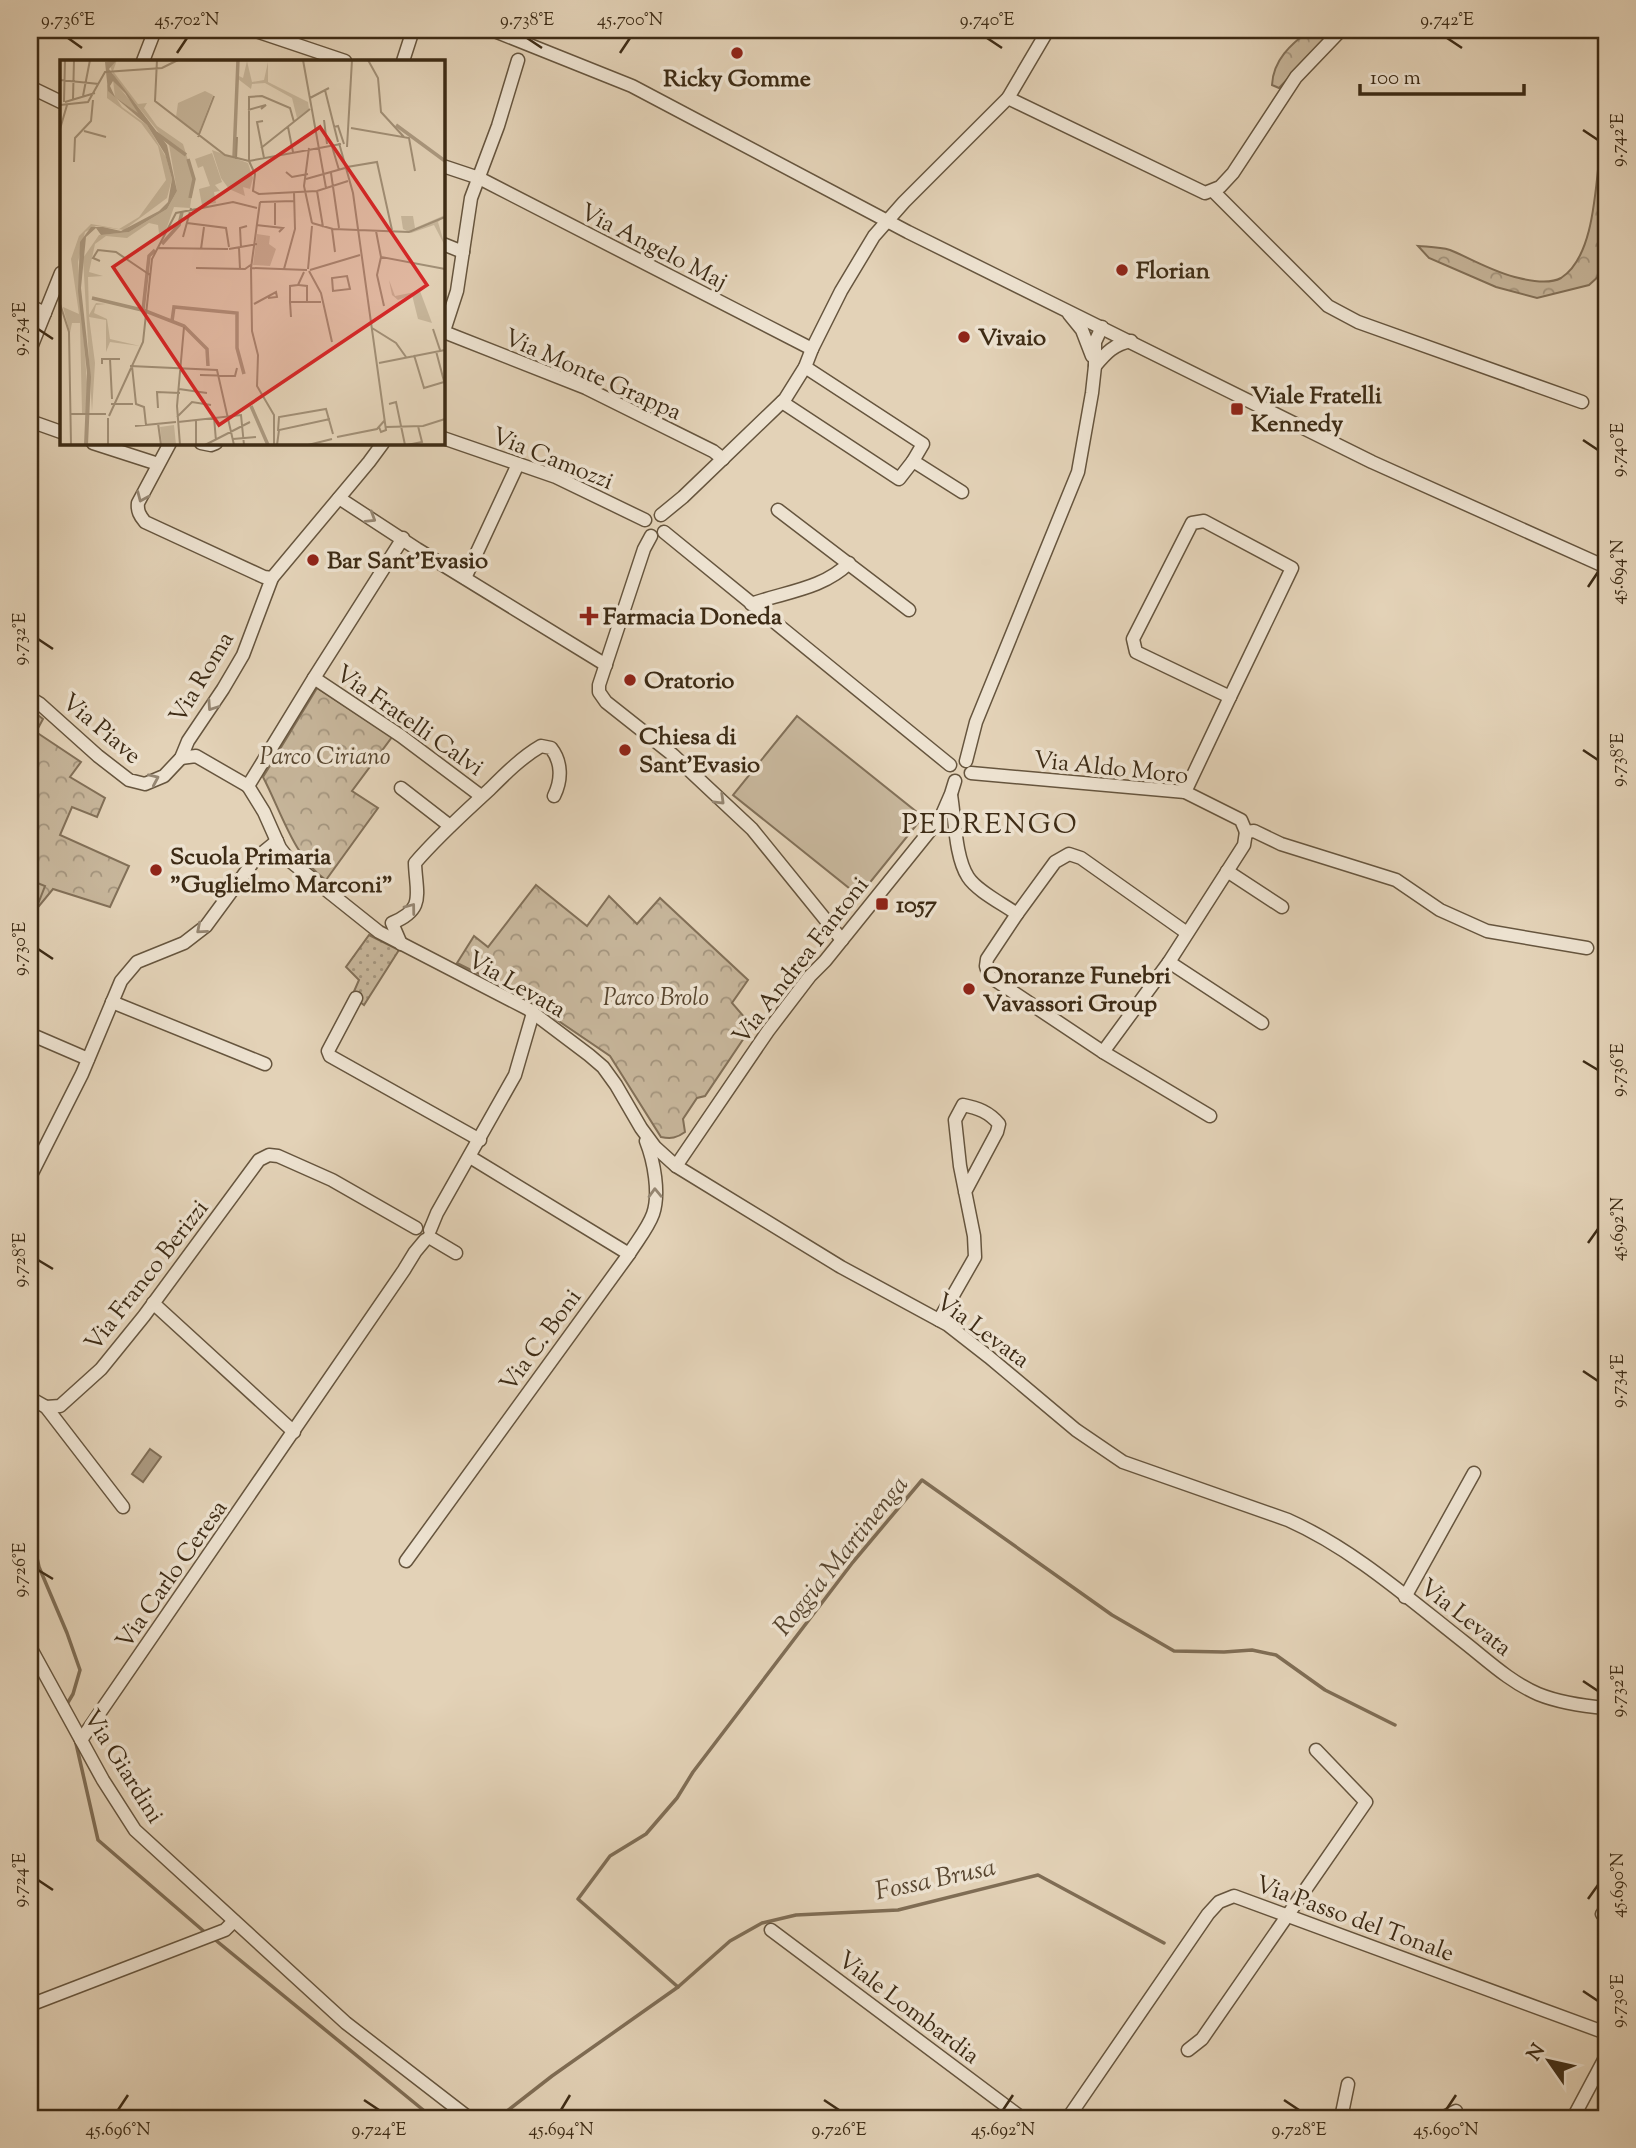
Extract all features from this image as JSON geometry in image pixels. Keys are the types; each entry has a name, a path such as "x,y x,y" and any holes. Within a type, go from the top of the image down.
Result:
{"street":[{"path":"143,60 154,30"},
{"path":"253,30 342,60"},
{"path":"403,60 412,30"},
{"path":"492,30 632,86 887,220 1372,462 1606,567"},
{"path":"661,515 723,459 794,387 841,291 874,236 1008,98 1048,30"},
{"path":"1008,98 1205,194 1220,187 1233,173 1296,77 1340,30"},
{"path":"444,327 457,291 471,198 498,126 518,60"},
{"path":"30,87 60,102"},
{"name":"Via Angelo Maj","path":"444,166 479,178 812,349"},
{"path":"1213,191 1328,306 1359,322 1582,402"},
{"path":"444,244 463,252"},
{"path":"30,350 60,276"},
{"path":"30,306 45,313"},
{"path":"1063,308 1082,330 1095,366"},
{"name":"Via Monte Grappa","path":"444,327 586,388 713,451 723,459"},
{"path":"953,788 959,782 967,780 975,722 1078,472 1095,366 1095,342 1102,327"},
{"path":"1095,366 1109,349 1131,341"},
{"path":"782,402 899,479 913,461 923,444 805,367"},
{"path":"30,421 58,431"},
{"name":"Via Camozzi","path":"444,438 556,477 645,520"},
{"path":"96,444 158,464"},
{"path":"169,444 138,503 137,509 145,522 154,523 272,578"},
{"name":"Via Roma","path":"181,758 188,741 223,690 243,654 272,578 382,444"},
{"path":"913,461 962,492"},
{"path":"465,578 517,464"},
{"path":"339,498 606,665"},
{"path":"778,510 909,610"},
{"path":"652,514 661,515 667,523 664,532 651,536 645,529 645,520 652,514"},
{"path":"1185,792 1292,568 1204,521 1192,523 1133,639 1136,652 1230,697"},
{"path":"664,532 950,765"},
{"path":"651,536 599,685 602,698 673,755 751,830 842,940"},
{"path":"181,758 196,756 248,786 403,538"},
{"path":"751,604 822,583 849,563"},
{"name":"Via Fratelli Calvi","path":"314,678 401,736 481,796"},
{"name":"Via Piave","path":"30,698 54,716 98,757 137,783 145,784 164,776 181,758"},
{"path":"372,927 404,918 414,909 419,888 415,863 481,796 541,746 551,748 558,757 561,770 554,796"},
{"path":"969,767 957,760 950,765 949,772 962,862 968,878 1017,914"},
{"name":"Via Aldo Moro","path":"969,767 1185,792 1241,820 1246,832 1254,831 1281,845 1396,880 1440,910 1487,931 1587,948"},
{"name":"Via Levata","path":"248,786 290,861 372,927 501,994 533,1013 589,1055 603,1067 616,1085 654,1147 676,1166 841,1267 939,1320 965,1338 1076,1430 1122,1462 1310,1529 1338,1546 1521,1685 1552,1699 1606,1708"},
{"path":"401,788 450,826"},
{"name":"Via Andrea Fantoni","path":"676,1166 768,1031 941,817 953,788"},
{"path":"1103,1052 1188,933 1244,845 1246,832"},
{"path":"30,1177 88,1059 121,981 137,962 184,943 205,926 256,858 277,841"},
{"path":"1188,933 1081,859 1069,855 1055,862 1017,914 987,960 986,966 989,976 1103,1052 1210,1116"},
{"path":"1227,872 1282,907"},
{"path":"392,923 401,944"},
{"path":"1169,962 1262,1023"},
{"path":"356,998 328,1051 330,1056 480,1140"},
{"path":"112,1002 265,1064"},
{"name":"Via Carlo Ceresa","path":"81,1740 404,1270 422,1233 470,1157 515,1075 533,1013"},
{"path":"30,1034 88,1059"},
{"path":"939,1320 975,1257 974,1236 965,1192 960,1166 955,1120 963,1105 992,1115 999,1124 965,1192"},
{"name":"Via C. Boni","path":"407,1561 629,1254 652,1217 655,1206 652,1156 641,1128"},
{"name":"Via Franco Berizzi","path":"46,1407 60,1406 101,1368 259,1160 269,1155 332,1180 422,1233"},
{"path":"470,1157 629,1254"},
{"path":"422,1233 456,1253"},
{"path":"153,1303 294,1432"},
{"path":"30,1398 46,1407 123,1507"},
{"path":"1405,1597 1474,1473"},
{"name":"Via Giardini","path":"30,1647 103,1780 135,1830 229,1925 346,2023 469,2118"},
{"path":"1188,2050 1202,2039 1366,1802 1316,1750"},
{"name":"Via Passo del Tonale","path":"1068,2118 1219,1902 1234,1896 1606,2033"},
{"path":"30,2005 199,1940 229,1925"},
{"name":"Viale Lombardia","path":"771,1930 1022,2118"},
{"path":"1573,2118 1606,2056"},
{"path":"1341,2118 1348,2084"},
{"path":"1442,2118 1456,2111"}],"green space":[{"path":"1310,30 1334,30 1279,88 1272,85 1279,60"},
{"path":"1606,112 1606,257 1600,275 1589,285 1537,298 1496,287 1429,258 1418,246 1450,250 1501,273 1524,279 1546,281 1561,278 1574,265 1584,247 1590,226"},
{"name":"Parco Ciriano","path":"317,688 392,737 352,791 378,808 326,880 305,860 297,847 263,777"},
{"path":"30,709 43,719 36,732 81,762 70,777 105,798 97,817 72,807 60,835 129,866 110,907 53,889 30,917"},
{"path":"797,716 923,817 859,896 733,795"},
{"path":"30,880 45,886 36,909 30,907"},
{"name":"Parco Brolo","path":"536,885 587,926 609,896 637,924 660,898 748,980 732,1003 752,1026 705,1096 697,1098 683,1119 685,1132 682,1134 674,1138 661,1137 610,1056 516,992 457,963 474,936 488,947"},
{"path":"369,935 399,950 364,1005 352,996 359,980 346,967"}],"shaded area":[{"path":"150,1449 161,1457 143,1482 132,1474"}],"waterway":[{"name":"Roggia Martinenga","path":"678,1987 578,1899 610,1856 646,1834 677,1798 693,1772 853,1562 922,1480 1112,1615 1174,1651 1252,1650 1276,1655 1325,1690 1395,1725"},
{"path":"30,1526 39,1567 80,1670 67,1704"},
{"path":"75,1739 98,1840 207,1934"},
{"name":"Fossa Brusa","path":"498,2118 552,2076 678,1987 730,1941 762,1923 796,1915 898,1910 1038,1875 1164,1943"},
{"path":"213,1938 433,2118"}],"place":[{"name":"Ricky Gomme","path":"737,53"},
{"name":"Florian","path":"1122,270"},
{"name":"Vivaio","path":"964,337"},
{"name":"Viale Fratelli Kennedy","path":"1237,409"},
{"name":"Bar Sant'Evasio","path":"313,560"},
{"name":"Farmacia Doneda","path":"589,616"},
{"name":"Oratorio","path":"630,680"},
{"name":"Chiesa di Sant'Evasio","path":"625,750"},
{"name":"Scuola Primaria \"Guglielmo Marconi\"","path":"156,870"},
{"name":"1057","path":"882,904"},
{"name":"Onoranze Funebri Vavassori Group","path":"969,989"}],"district":[{"name":"PEDRENGO","path":"990,823"}]}
